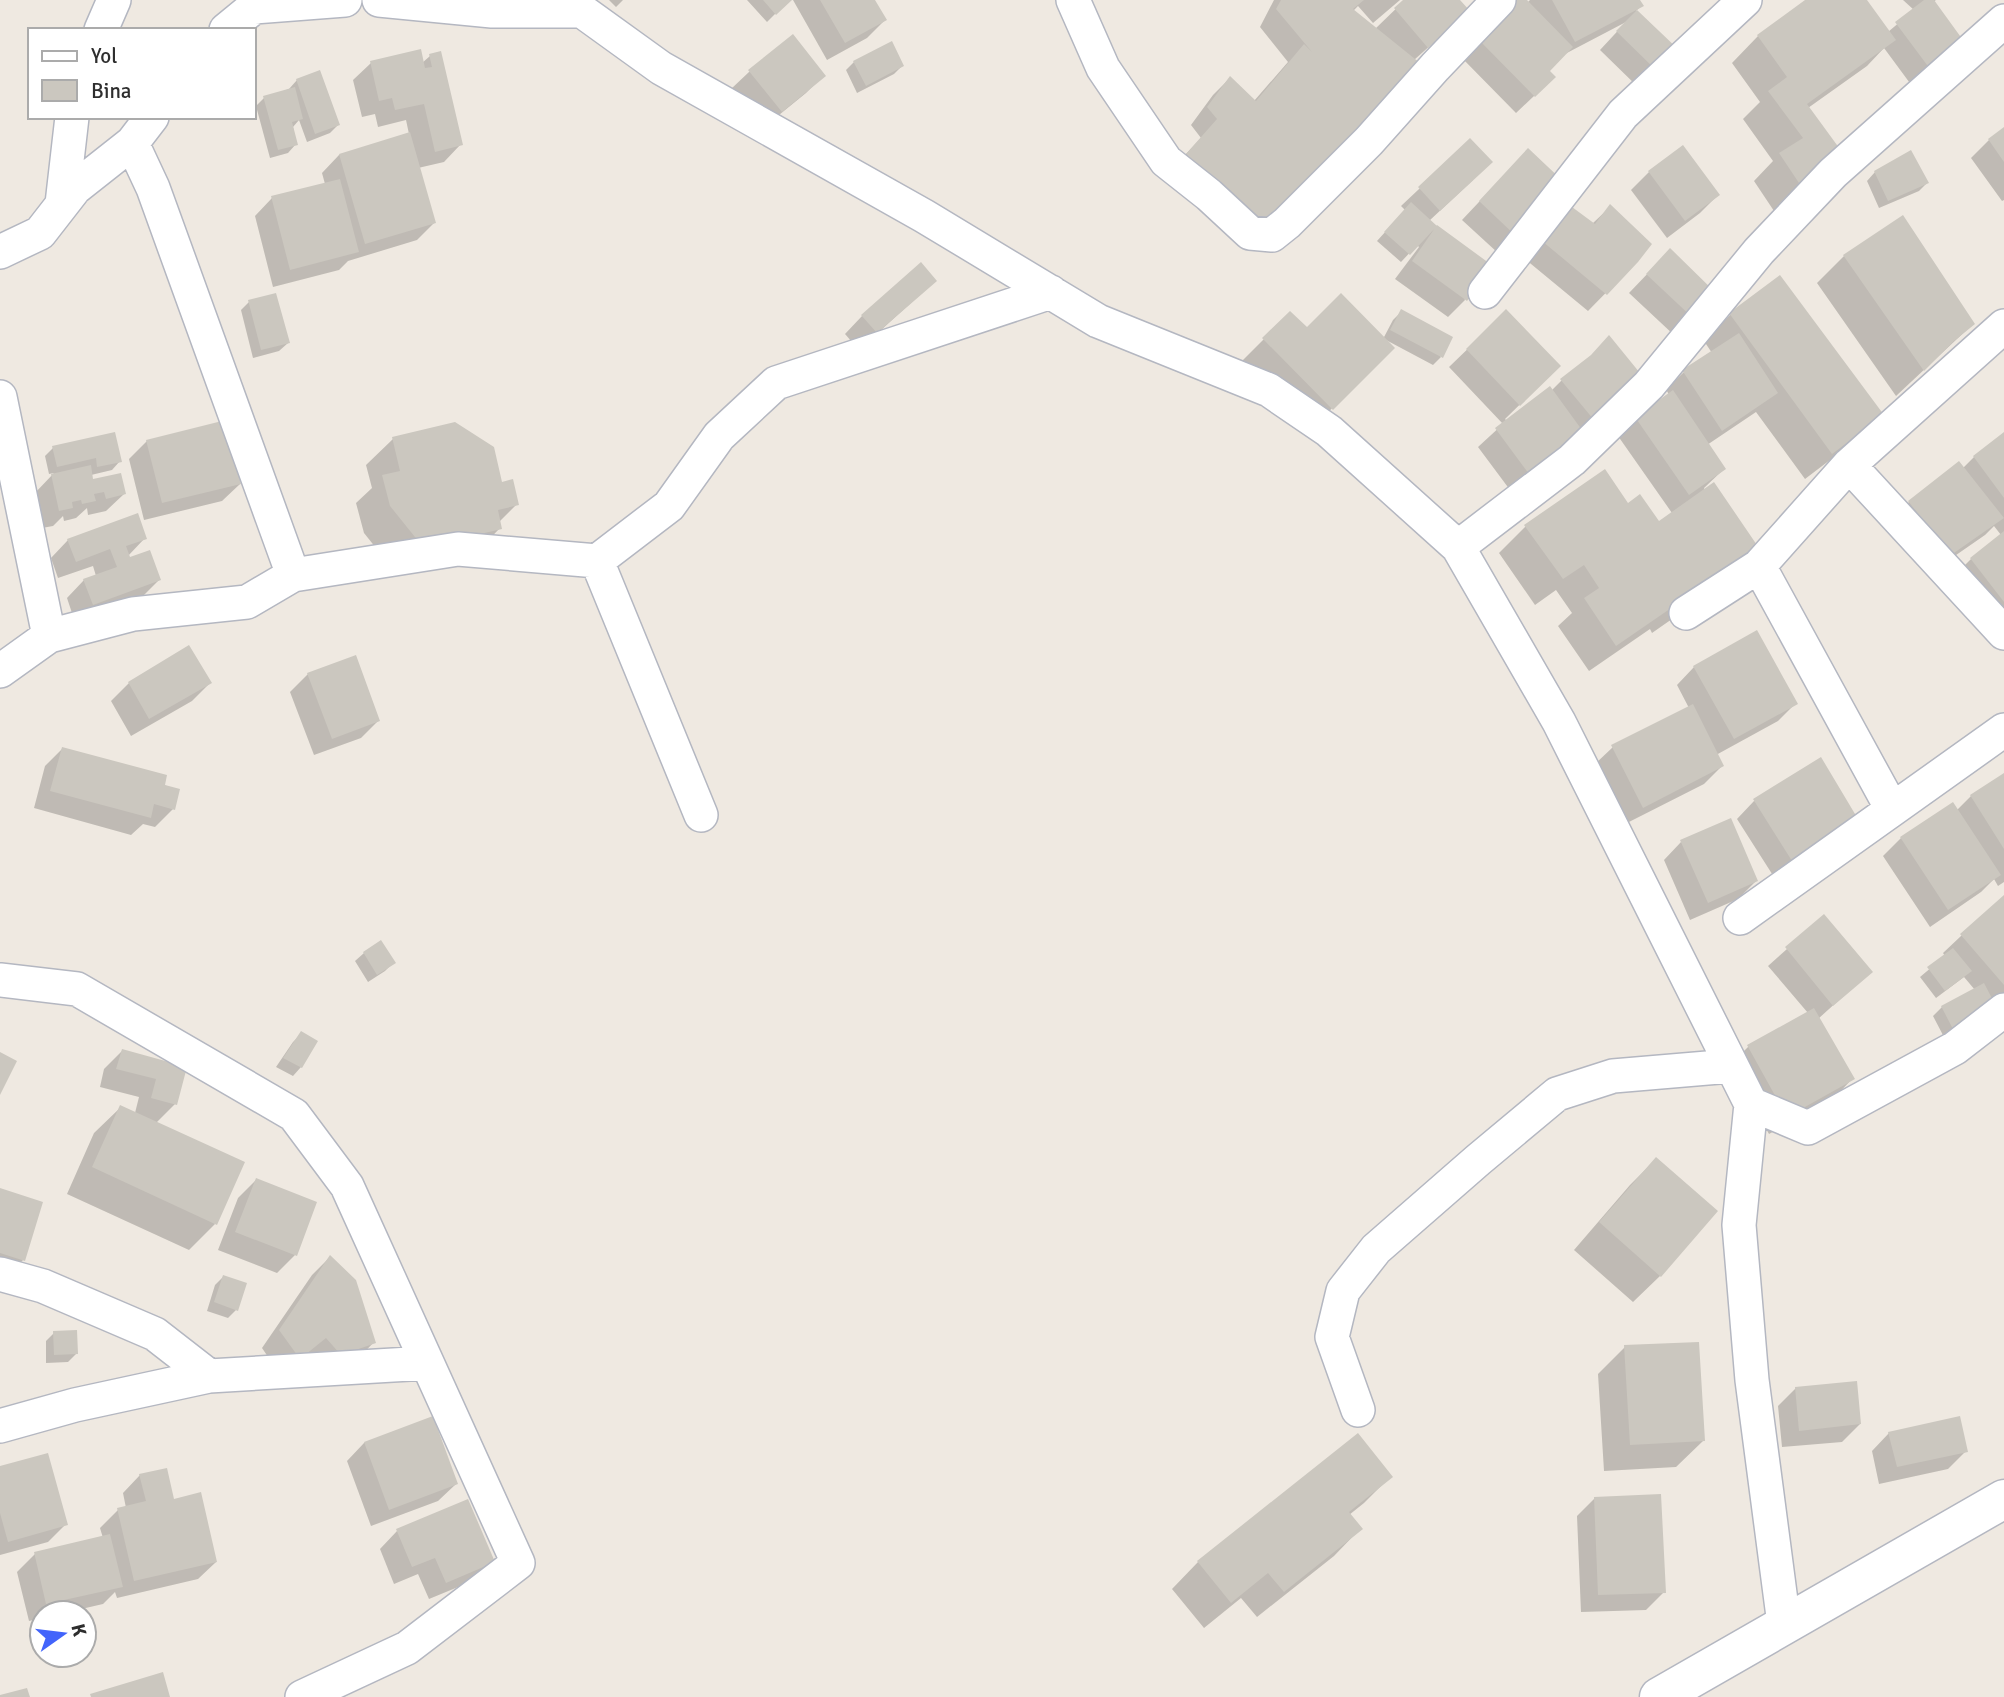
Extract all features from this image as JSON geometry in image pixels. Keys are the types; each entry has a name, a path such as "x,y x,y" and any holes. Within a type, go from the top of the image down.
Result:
{"main road":[{"path":"1659,1697 2004,1499"}],"street":[{"path":"102,28 114,0"},
{"path":"228,28 258,4 345,0"},
{"path":"379,0 492,11 577,6 661,68 924,215 1098,321 1269,390 1328,432 1458,547 1559,722 1751,1104 1739,1225 1752,1380 1784,1624"},
{"path":"1075,1 1103,68 1166,161 1209,195 1250,233 1272,235 1369,141 1499,0"},
{"path":"1485,292 1623,114 1745,0"},
{"path":"1458,547 1572,460 1649,385 1759,251 1833,173 2004,21"},
{"path":"62,204 72,119"},
{"path":"0,252 40,233 75,188 142,130"},
{"path":"142,130 153,188 293,575"},
{"path":"0,671 49,636 133,614 247,602 293,575 458,550 597,561 669,506 719,436 776,383 1051,292"},
{"path":"1686,613 1759,566 1849,465 2004,326"},
{"path":"0,397 49,636"},
{"path":"1849,465 2004,633"},
{"path":"597,561 701,815"},
{"path":"1759,566 1892,809"},
{"path":"1741,918 2004,730"},
{"path":"0,980 77,989 294,1115 347,1186 518,1563 407,1648 302,1697"},
{"path":"1751,1104 1808,1128 1955,1048 2004,1010"},
{"path":"1358,1409 1332,1337 1343,1291 1376,1249 1557,1094 1613,1076 1731,1066"},
{"path":"0,1274 43,1286 155,1334 209,1376"},
{"path":"0,1426 75,1405 209,1376 427,1363"}],"building":[{"path":"763,0 792,0 776,15"},
{"path":"820,0 875,0 887,20 845,43"},
{"path":"1281,0 1364,0 1353,9 1420,63 1267,229 1186,154 1217,119 1207,107 1230,76 1256,101 1304,44 1312,52 1276,9"},
{"path":"1403,0 1460,0 1470,11 1428,48 1394,8"},
{"path":"1513,0 1527,0 1573,47 1550,71 1556,77 1535,97 1476,37"},
{"path":"1552,0 1640,0 1644,6 1575,42"},
{"path":"1805,0 1867,0 1896,40 1807,104 1845,156 1803,189 1779,153 1803,138 1768,91 1787,77 1757,35"},
{"path":"1924,0 1934,0 1968,47 1933,73 1895,22"},
{"path":"1637,10 1680,51 1659,73 1616,31"},
{"path":"793,34 826,76 782,112 748,70"},
{"path":"892,41 904,66 866,86 853,61"},
{"path":"421,49 425,68 432,67 429,54 441,51 463,145 435,152 424,104 395,110 392,98 379,101 370,61"},
{"path":"320,70 340,125 315,134 296,79"},
{"path":"295,87 303,119 292,122 298,145 278,150 263,96"},
{"path":"2004,127 2004,162 1988,139"},
{"path":"410,132 436,223 365,244 339,154"},
{"path":"1470,138 1493,162 1440,211 1418,187"},
{"path":"1683,145 1720,195 1685,221 1648,171"},
{"path":"1528,148 1566,184 1517,237 1479,201"},
{"path":"1911,150 1929,183 1888,201 1874,171"},
{"path":"340,179 359,252 290,270 271,196"},
{"path":"1411,202 1437,226 1410,255 1384,232"},
{"path":"1610,204 1652,244 1607,295 1542,241 1572,207 1595,224"},
{"path":"1903,215 1975,324 1924,371 1843,255"},
{"path":"1437,225 1493,266 1467,301 1412,261"},
{"path":"1670,248 1717,294 1694,319 1646,274"},
{"path":"921,262 937,281 877,333 861,315"},
{"path":"1780,275 1884,415 1832,454 1729,313"},
{"path":"276,293 290,343 261,350 248,300"},
{"path":"1341,293 1395,348 1333,410 1262,338 1290,311 1307,327"},
{"path":"1401,309 1453,337 1443,358 1390,330"},
{"path":"1506,309 1561,366 1520,406 1466,349"},
{"path":"1739,333 1778,393 1722,431 1682,370"},
{"path":"1609,335 1644,378 1594,420 1560,379 1591,355"},
{"path":"1550,386 1587,437 1532,478 1495,428"},
{"path":"1673,390 1726,469 1689,495 1635,417"},
{"path":"226,420 241,484 162,503 146,440"},
{"path":"455,422 494,447 502,482 513,479 519,505 498,510 502,529 423,547 390,506 382,475 400,471 392,437"},
{"path":"115,432 122,462 97,467 96,458 57,467 52,446"},
{"path":"2004,432 2004,498 1973,456"},
{"path":"1959,461 2004,518 1951,555 1908,501"},
{"path":"91,465 93,479 121,473 126,494 106,499 104,492 94,494 96,501 82,504 81,500 72,502 73,508 59,511 51,474"},
{"path":"1605,469 1628,503 1640,494 1659,521 1714,482 1761,551 1616,646 1584,598 1599,588 1584,565 1563,579 1524,525"},
{"path":"138,513 147,539 126,546 130,557 150,550 161,580 93,605 83,579 117,567 110,549 76,562 67,539"},
{"path":"2004,531 2004,602 1970,558"},
{"path":"1757,630 1798,704 1734,739 1693,666"},
{"path":"189,645 212,683 149,719 128,682"},
{"path":"356,655 380,721 332,739 307,673"},
{"path":"1693,704 1724,766 1643,808 1611,745"},
{"path":"62,747 167,775 165,785 180,789 175,810 154,804 151,818 50,791"},
{"path":"1821,757 1858,819 1792,861 1753,799"},
{"path":"2004,773 2004,849 1970,795"},
{"path":"1953,802 2001,875 1948,910 1900,837"},
{"path":"1731,818 1758,881 1708,903 1680,840"},
{"path":"2004,895 2004,985 1960,934"},
{"path":"1824,914 1873,972 1833,1006 1785,947"},
{"path":"381,940 396,963 377,975 363,952"},
{"path":"1953,948 1972,971 1945,991 1927,967"},
{"path":"1984,983 1997,1008 1954,1031 1941,1006"},
{"path":"1814,1008 1855,1079 1787,1117 1747,1045"},
{"path":"301,1031 318,1041 302,1068 283,1058"},
{"path":"122,1049 187,1067 177,1105 151,1098 156,1079 116,1069"},
{"path":"0,1052 17,1061 0,1095"},
{"path":"120,1105 245,1162 217,1225 92,1167"},
{"path":"1656,1157 1718,1211 1661,1277 1599,1222"},
{"path":"256,1178 317,1202 297,1256 235,1232"},
{"path":"0,1188 43,1202 25,1261 0,1253"},
{"path":"330,1255 356,1280 376,1343 341,1355 326,1338 300,1359 279,1330"},
{"path":"223,1275 247,1283 238,1311 214,1302"},
{"path":"77,1330 78,1354 54,1355 53,1331"},
{"path":"1699,1342 1705,1441 1630,1445 1624,1345"},
{"path":"1857,1381 1861,1424 1799,1431 1795,1387"},
{"path":"433,1416 458,1484 389,1510 364,1442"},
{"path":"1960,1416 1968,1452 1897,1467 1888,1432"},
{"path":"1358,1433 1393,1477 1349,1512 1363,1529 1284,1592 1268,1573 1231,1603 1197,1561"},
{"path":"48,1453 68,1525 8,1542 0,1513 0,1466"},
{"path":"167,1468 174,1499 201,1492 217,1562 134,1581 117,1508 146,1501 139,1474"},
{"path":"1661,1494 1666,1593 1598,1595 1594,1497"},
{"path":"468,1499 495,1562 446,1583 435,1558 412,1567 396,1529"},
{"path":"110,1534 123,1587 69,1599 45,1599 34,1552"},
{"path":"163,1672 170,1697 91,1697 90,1694"},
{"path":"27,1688 30,1697 0,1697 0,1695"}]}
